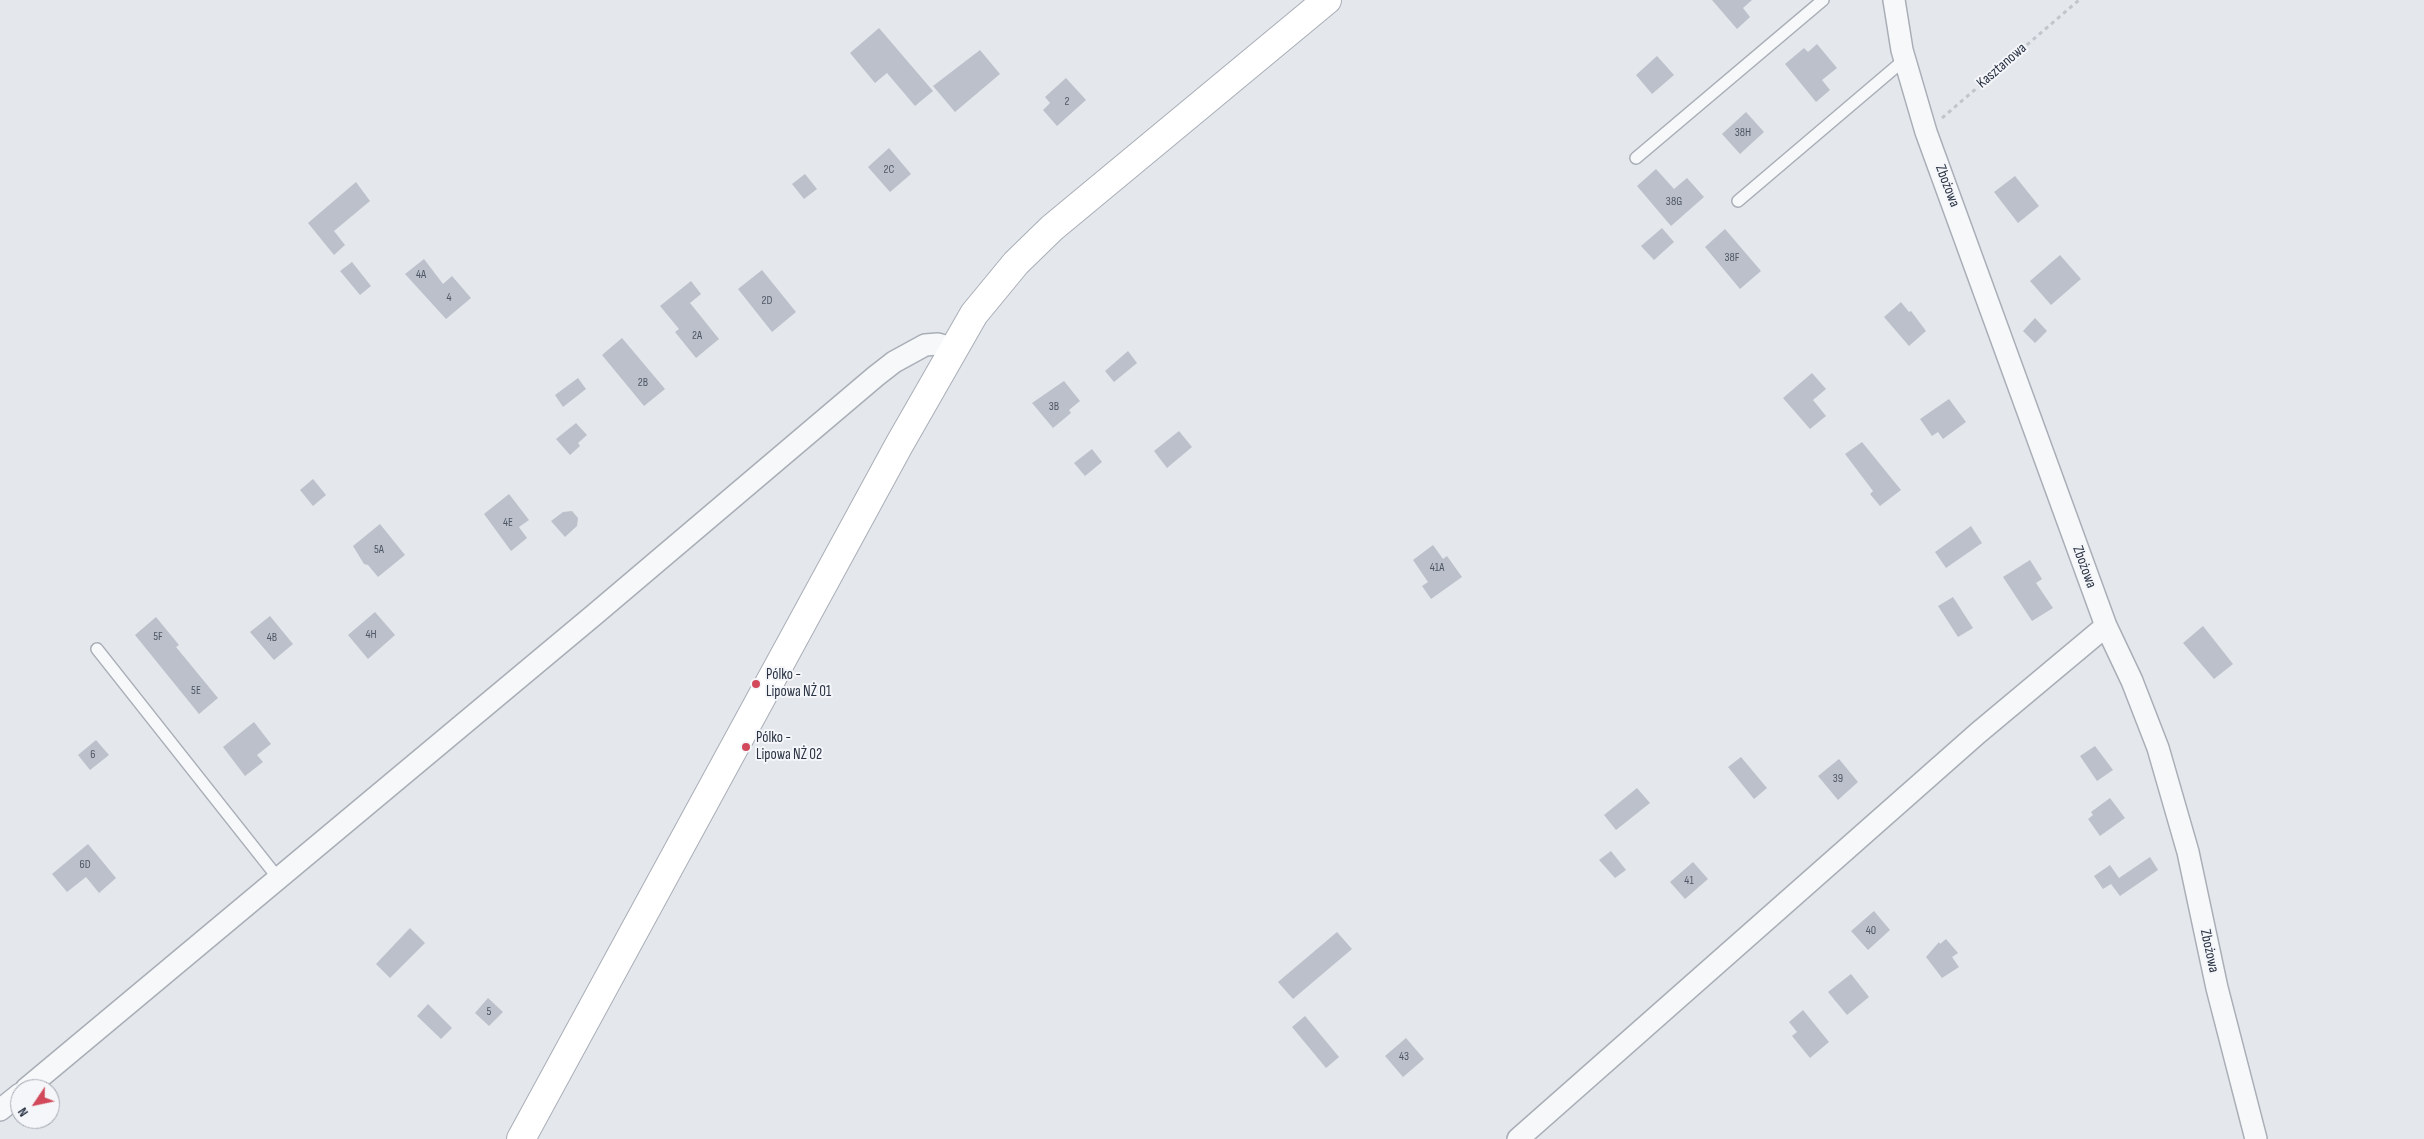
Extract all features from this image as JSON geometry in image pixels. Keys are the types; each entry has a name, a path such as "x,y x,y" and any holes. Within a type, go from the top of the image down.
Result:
{"street":[{"path":"521,1139 952,348 984,300 1043,236 1327,0"},
{"name":"Zbożowa","path":"1894,0 1904,60 1926,132 2106,626 2132,681 2158,748 2188,852 2217,988 2256,1139"},
{"path":"38,1079 712,516 876,376 901,358 925,346 938,344 952,348"},
{"path":"1518,1139 1971,739 2106,626"},
{"path":"0,1110 10,1102"}],"lane":[{"path":"1636,158 1823,0"},
{"path":"1738,201 1904,60"},
{"path":"97,649 278,878"}],"path":[{"name":"Kasztanowa","path":"1926,132 2079,0"}],"building":[{"path":"1712,0 1752,0 1743,8 1750,17 1737,29"},
{"path":"879,28 933,91 915,106 887,73 875,83 850,53"},
{"path":"1817,44 1837,68 1822,80 1830,90 1816,102 1785,64 1804,48 1808,52"},
{"path":"980,50 1000,74 955,112 933,86"},
{"path":"1657,56 1674,75 1652,94 1636,75"},
{"path":"1066,78 1086,100 1057,126 1043,110 1050,103 1045,97"},
{"path":"1746,112 1764,132 1740,154 1722,134"},
{"path":"889,148 911,174 890,192 868,167"},
{"path":"1656,169 1674,189 1687,178 1704,197 1671,226 1637,186"},
{"path":"805,174 817,189 804,199 792,184"},
{"path":"2015,176 2039,206 2018,223 1994,192"},
{"path":"356,182 370,201 334,231 345,245 334,255 308,223"},
{"path":"1662,228 1674,242 1654,260 1641,246"},
{"path":"1725,229 1761,271 1740,289 1705,247"},
{"path":"2060,255 2081,279 2051,305 2030,281"},
{"path":"424,259 443,284 452,276 471,298 446,319 405,274"},
{"path":"352,262 371,286 360,295 340,271"},
{"path":"762,270 796,312 772,332 738,289"},
{"path":"691,281 701,294 690,303 719,339 696,358 675,332 679,329 660,306"},
{"path":"1901,302 1909,312 1911,311 1926,331 1909,346 1884,317"},
{"path":"2035,318 2047,331 2035,343 2023,331"},
{"path":"622,338 665,389 644,406 602,355"},
{"path":"1128,351 1137,363 1114,382 1105,371"},
{"path":"1812,373 1826,389 1813,400 1826,416 1810,429 1783,398"},
{"path":"578,378 586,389 563,407 555,395"},
{"path":"1064,381 1080,401 1069,410 1071,413 1053,428 1032,403"},
{"path":"1949,399 1966,422 1943,439 1938,432 1932,436 1920,419"},
{"path":"576,423 587,435 578,443 580,446 570,455 556,439"},
{"path":"1179,431 1192,447 1167,468 1154,451"},
{"path":"1862,442 1901,490 1880,506 1870,494 1873,491 1845,454"},
{"path":"1092,449 1102,462 1085,476 1074,463"},
{"path":"313,479 326,495 313,506 300,490"},
{"path":"509,494 529,520 519,527 527,538 511,551 484,514"},
{"path":"572,511 578,518 577,526 565,537 551,521 563,512"},
{"path":"380,524 405,555 378,577 368,565 364,564 353,546"},
{"path":"1971,526 1982,543 1946,568 1935,552"},
{"path":"1433,545 1443,559 1447,556 1462,577 1431,599 1422,586 1428,582 1413,560"},
{"path":"2030,560 2042,579 2036,583 2053,608 2032,621 2003,577"},
{"path":"1953,597 1973,628 1958,637 1938,606"},
{"path":"375,612 395,635 368,659 348,635"},
{"path":"270,616 293,644 274,660 250,632"},
{"path":"156,617 179,645 176,647 218,698 199,714 135,635"},
{"path":"2203,626 2233,664 2214,679 2183,643"},
{"path":"254,722 271,744 257,755 263,762 245,776 223,747"},
{"path":"96,740 109,755 90,770 78,755"},
{"path":"2095,746 2113,770 2097,781 2080,756"},
{"path":"1741,757 1767,788 1754,799 1728,767"},
{"path":"1839,759 1858,782 1838,800 1818,776"},
{"path":"1637,788 1650,803 1616,830 1604,815"},
{"path":"2110,798 2125,818 2100,836 2088,819 2093,815 2091,812"},
{"path":"88,844 116,878 99,893 86,877 67,892 52,874"},
{"path":"1611,851 1626,870 1615,878 1599,860"},
{"path":"2150,857 2158,870 2120,896 2111,884 2103,889 2094,876 2110,865 2119,878"},
{"path":"1693,862 1708,879 1685,899 1670,882"},
{"path":"1874,911 1890,930 1868,950 1851,931"},
{"path":"410,928 425,943 390,978 376,964"},
{"path":"1337,932 1352,949 1293,999 1278,982"},
{"path":"1946,939 1958,953 1952,957 1959,967 1942,978 1926,957 1939,942 1940,944"},
{"path":"1851,974 1869,997 1847,1015 1828,992"},
{"path":"488,998 503,1012 489,1026 475,1013"},
{"path":"428,1004 452,1028 441,1039 417,1016"},
{"path":"1803,1010 1829,1042 1810,1058 1792,1036 1797,1032 1789,1022"},
{"path":"1305,1016 1339,1057 1326,1068 1292,1027"},
{"path":"1406,1038 1424,1059 1403,1077 1385,1056"}],"place":[{"name":"Pólko - Lipowa NŻ 01","path":"756,684"},
{"name":"Pólko - Lipowa NŻ 02","path":"746,747"}]}
